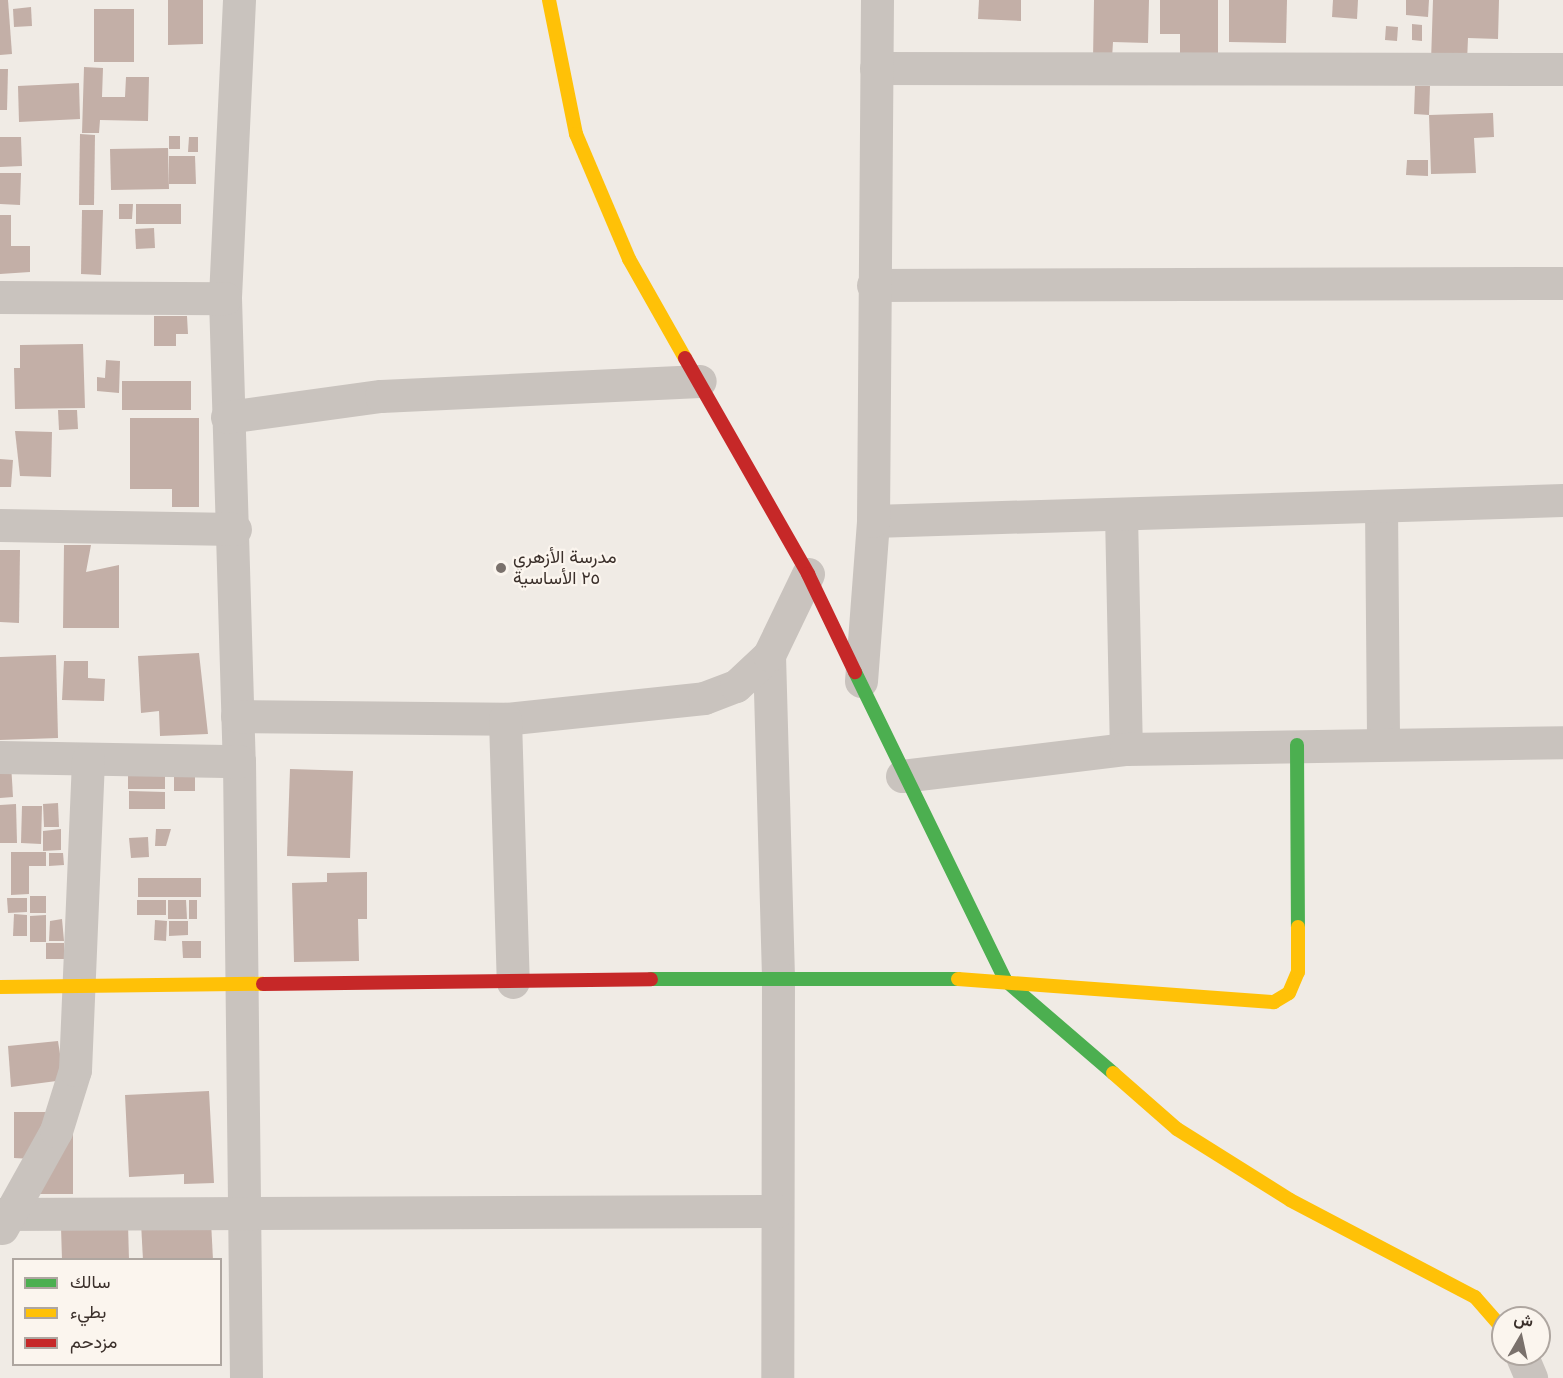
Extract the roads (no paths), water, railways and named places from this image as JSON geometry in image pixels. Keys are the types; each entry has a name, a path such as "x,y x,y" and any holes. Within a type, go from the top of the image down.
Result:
{"street":[{"path":"239,0 225,298 227,417 235,530 244,988 243,1212 246,1378"},
{"path":"549,0 576,134 630,259 808,574 861,681 902,776 1005,980 1178,1129 1290,1200 1475,1297 1491,1315"},
{"path":"861,681 873,521 873,285 877,0"},
{"path":"876,68 1563,69"},
{"path":"873,285 1563,283"},
{"path":"0,297 225,298"},
{"path":"227,417 381,396 699,381"},
{"path":"873,521 1563,500"},
{"path":"1381,506 1383,743"},
{"path":"1121,514 1126,748"},
{"path":"0,525 235,530"},
{"path":"237,716 505,719 704,698 736,686 769,655 808,574"},
{"path":"769,655 778,976 777,1378"},
{"path":"505,719 513,982"},
{"path":"902,776 1126,748 1563,742"},
{"path":"0,987 244,988 778,976 1005,980 1274,1002 1289,993 1298,972 1297,745"},
{"path":"0,757 239,761"},
{"path":"4,1220 68,1102 82,987 88,759"},
{"path":"4,1220 243,1212 777,1211"}],"place":[{"name":"مدرسة الأزهري ٢٥ الأساسية","path":"501,568"}]}
